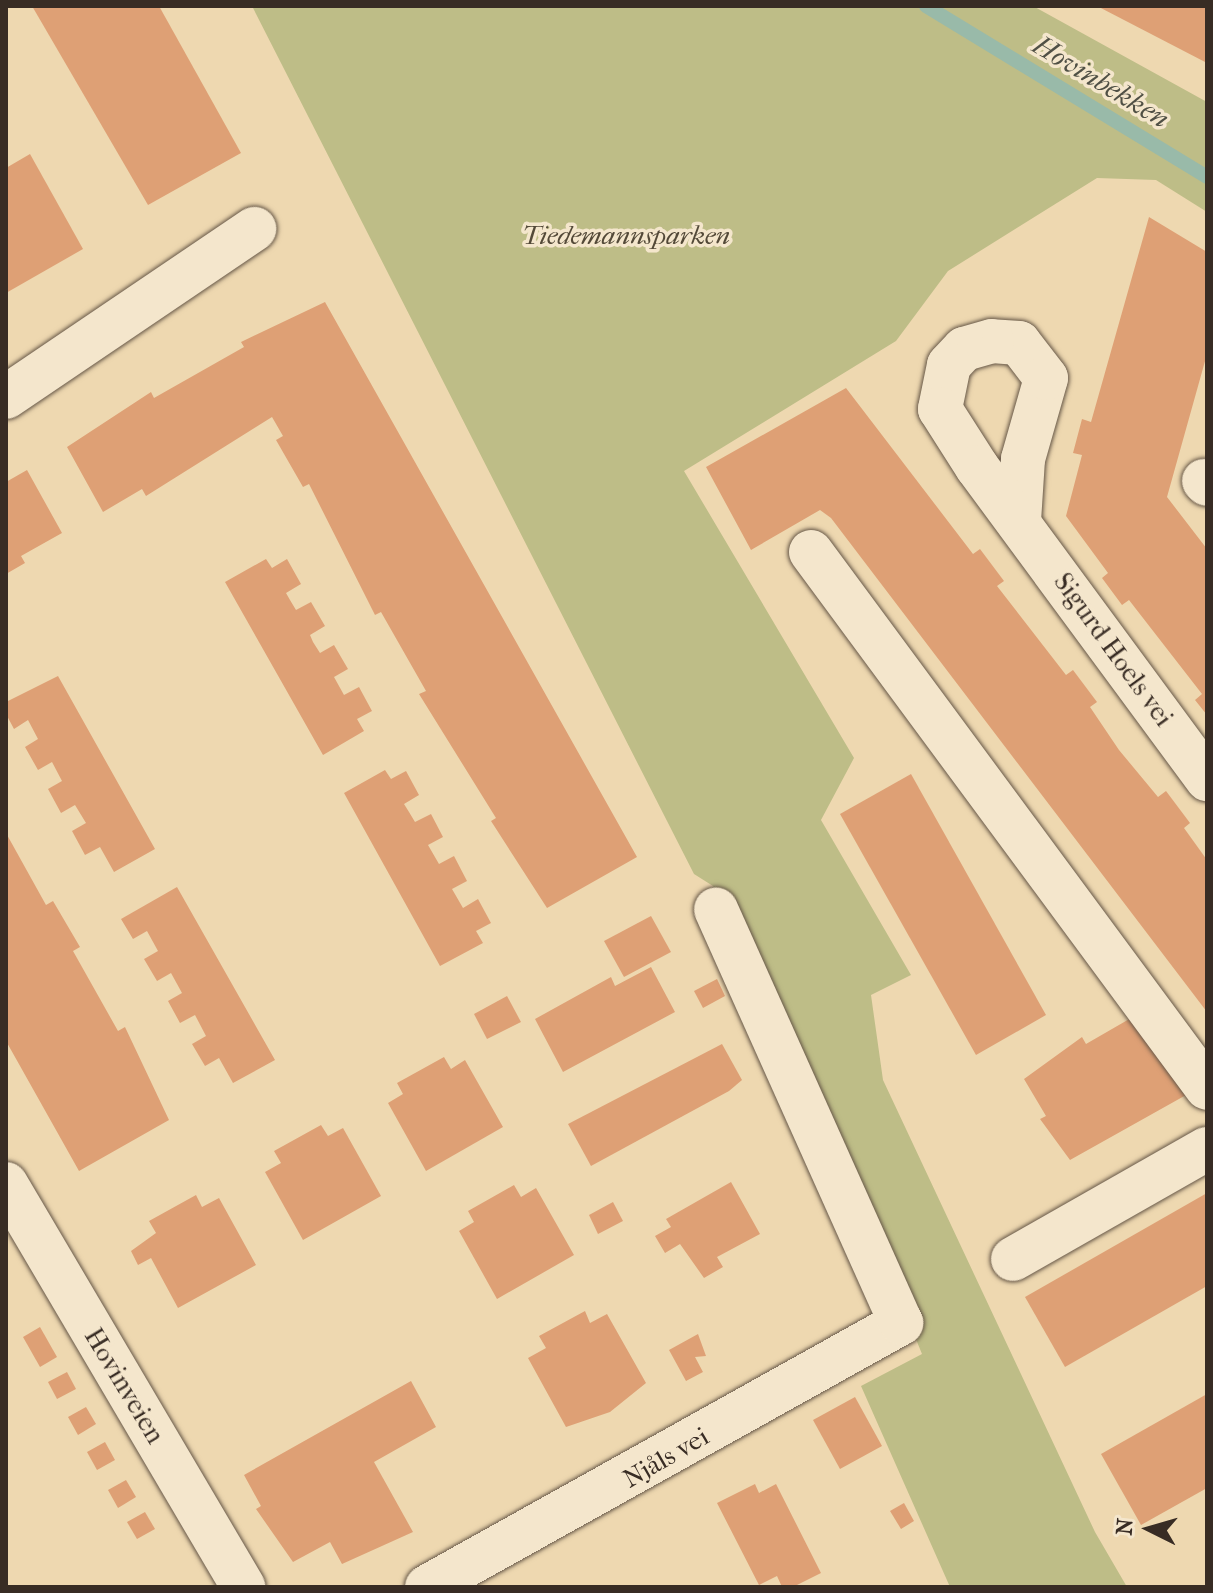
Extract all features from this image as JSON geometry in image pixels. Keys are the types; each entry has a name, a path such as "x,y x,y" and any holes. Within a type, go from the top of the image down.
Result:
{"street":[{"path":"6,397 254,229"},
{"name":"Sigurd Hoels vei","path":"1019,521 1207,779"},
{"path":"811,552 1207,1088"},
{"name":"Njåls vei","path":"427,1587 901,1323 716,910"},
{"path":"1013,1259 1207,1149"},
{"name":"Hovinveien","path":"6,1184 243,1587"}],"green space":[{"name":"Tiedemannsparken","path":"252,6 1033,6 1207,102 1207,212 1156,180 1097,178 948,271 896,341 684,471 854,758 821,820 911,975 871,995 883,1080 1095,1532 1127,1587 950,1587 861,1386 922,1354 794,1040 713,886 694,874"}],"building":[{"path":"32,6 159,6 241,153 148,205"},
{"path":"1097,6 1207,6 1207,63"},
{"path":"30,154 83,249 6,293 6,168"},
{"path":"1149,217 1207,252 1207,354 1167,497 1207,549 1207,715 1195,700 1202,694 1129,600 1122,605 1102,578 1108,573 1066,516 1082,455 1073,453 1082,419 1091,422"},
{"path":"325,302 637,857 547,908 491,821 496,818 419,694 426,691 381,612 375,615 309,484 303,487 276,440 283,436 272,417 146,496 142,489 103,512 67,447 151,392 154,398 244,347 241,342"},
{"path":"846,388 973,554 980,549 1004,581 997,586 1066,675 1073,670 1097,702 1090,707 1119,750 1158,797 1166,791 1190,823 1184,828 1207,860 1207,1012 831,518 820,510 751,550 706,467"},
{"path":"27,470 62,533 21,556 25,563 6,574 6,482"},
{"path":"266,559 272,568 287,559 301,584 286,593 296,610 311,602 325,626 310,635 313,642 320,653 334,645 348,669 334,677 344,695 359,687 372,711 357,719 364,731 323,755 225,582"},
{"path":"58,676 155,849 114,872 100,847 85,855 72,831 86,823 75,805 61,813 48,789 62,781 52,762 38,770 25,747 38,739 28,720 14,729 6,714 6,702"},
{"path":"385,770 391,779 406,771 419,795 404,804 415,822 431,814 443,837 428,845 439,864 454,856 467,881 452,889 463,908 478,899 491,923 476,931 483,943 440,966 344,793"},
{"path":"911,774 1046,1015 976,1055 840,814"},
{"path":"6,833 46,905 53,901 80,947 73,951 118,1031 125,1027 169,1120 79,1171 6,1041"},
{"path":"177,887 275,1060 233,1083 219,1058 205,1066 192,1044 206,1036 195,1015 180,1023 168,1001 182,993 171,973 157,981 144,959 158,951 147,931 133,939 121,919"},
{"path":"651,916 671,952 624,977 604,941"},
{"path":"651,967 675,1012 563,1072 535,1019 611,977 615,986"},
{"path":"717,979 725,996 703,1008 694,991"},
{"path":"507,996 521,1022 487,1039 474,1014"},
{"path":"1138,1014 1195,1090 1070,1160 1040,1119 1046,1116 1024,1079 1082,1037 1086,1044"},
{"path":"722,1044 742,1080 729,1091 591,1166 568,1124"},
{"path":"444,1057 451,1069 465,1060 503,1127 426,1171 388,1103 403,1094 397,1083"},
{"path":"321,1125 328,1136 343,1128 381,1196 303,1240 265,1172 281,1163 274,1151"},
{"path":"731,1182 760,1234 717,1257 723,1267 704,1278 680,1244 665,1253 655,1236 671,1227 666,1219"},
{"path":"514,1185 521,1197 536,1188 574,1255 497,1299 459,1231 474,1222 468,1211"},
{"path":"1207,1193 1207,1286 1065,1367 1025,1297"},
{"path":"196,1195 202,1207 219,1198 256,1265 178,1308 151,1258 138,1265 131,1251 156,1233 149,1221"},
{"path":"613,1202 623,1221 598,1234 589,1215"},
{"path":"585,1311 590,1323 607,1314 646,1383 610,1412 566,1427 528,1358 546,1348 539,1336"},
{"path":"40,1327 57,1357 40,1367 23,1337"},
{"path":"698,1334 706,1356 695,1357 703,1372 686,1381 669,1350"},
{"path":"67,1372 76,1389 57,1399 48,1382"},
{"path":"411,1381 436,1427 374,1462 413,1532 342,1564 330,1542 293,1562 256,1509 261,1506 244,1475"},
{"path":"1207,1394 1207,1488 1141,1525 1101,1454"},
{"path":"855,1397 882,1446 840,1469 813,1420"},
{"path":"86,1407 96,1424 78,1435 68,1417"},
{"path":"105,1442 115,1460 97,1470 87,1452"},
{"path":"126,1480 136,1497 118,1508 108,1490"},
{"path":"755,1484 759,1493 776,1484 821,1573 793,1587 782,1587 777,1576 759,1585 717,1503"},
{"path":"904,1503 914,1521 901,1529 890,1511"},
{"path":"145,1512 155,1529 137,1539 127,1522"}],"waterway":[{"name":"Hovinbekken","path":"926,6 1207,177"}]}
